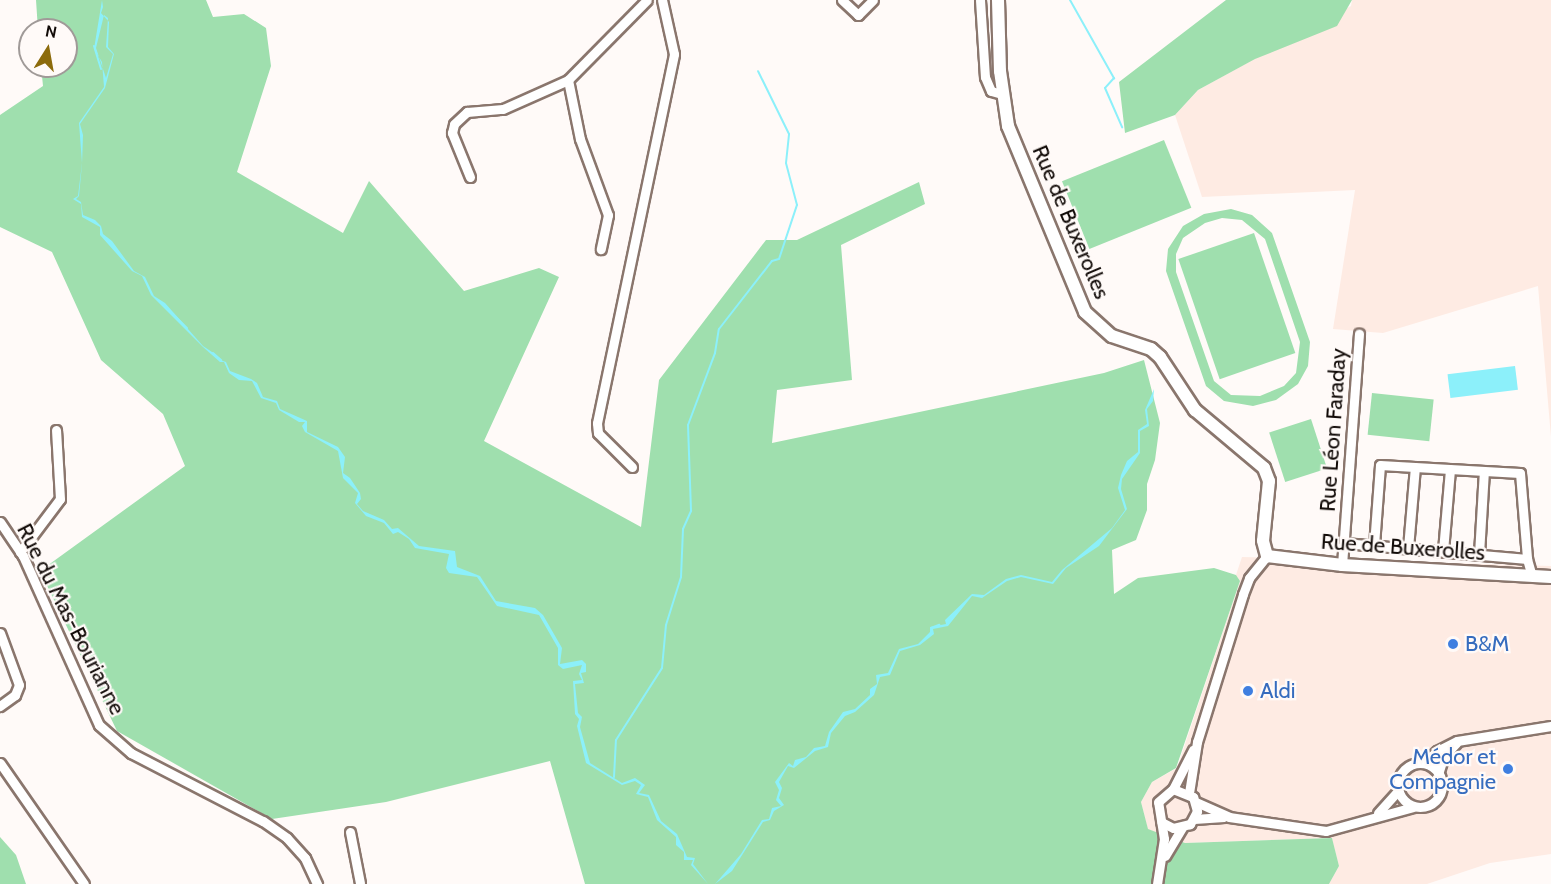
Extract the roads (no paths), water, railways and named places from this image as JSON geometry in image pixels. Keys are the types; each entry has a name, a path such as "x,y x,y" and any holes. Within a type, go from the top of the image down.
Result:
{"street":[{"path":"470,177 453,133 454,124 467,112 503,109 568,80 647,0"},
{"path":"632,467 598,433 597,423 674,54 662,0"},
{"path":"842,0 858,15 873,0"},
{"path":"980,0 981,54 997,93"},
{"name":"Rue de Buxerolles","path":"998,0 997,93 1016,148 1085,312 1112,336 1150,349 1160,357 1195,410 1264,468 1269,481 1263,541 1267,556 1342,566 1551,577"},
{"path":"568,80 580,139 608,215 601,249"},
{"name":"Rue Léon Faraday","path":"1342,566 1359,334"},
{"path":"20,552 60,499 56,429"},
{"path":"1374,545 1380,465 1520,472 1527,559 1532,576"},
{"path":"1408,548 1415,467"},
{"path":"1443,551 1450,469"},
{"path":"1479,554 1484,471"},
{"name":"Rue du Mas-Bourianne","path":"0,522 20,552 99,724 131,753 263,821 305,858 317,884"},
{"path":"1344,543 1527,559"},
{"path":"1189,793 1197,742 1243,594 1249,578 1267,556"},
{"path":"0,633 19,685 0,706"},
{"path":"1374,816 1398,791 1403,770 1424,763 1437,751 1457,741 1551,726"},
{"path":"1438,774 1444,756 1457,741"},
{"path":"1164,858 1158,802 1173,789 1197,742"},
{"path":"0,763 84,884"},
{"path":"1157,884 1164,858 1182,828 1194,819 1229,817 1326,831 1374,816 1413,807 1427,807 1438,798 1442,784 1438,774 1424,763"},
{"path":"1173,789 1189,793 1196,802 1229,817"},
{"path":"1398,791 1413,807"},
{"path":"1194,819 1196,802"},
{"path":"1161,822 1182,828"},
{"path":"350,832 359,884"}],"water":[{"path":"102,0 101,13 104,16 96,48 99,57 94,49"},
{"path":"108,21 108,47 114,54 105,88 80,124 83,135 82,164 79,196 76,199 81,202 83,215 95,220 101,226 103,234 112,241 134,271 145,277 154,296 165,303 203,346 226,362 230,371 257,383 263,397 277,401 280,409 307,421 307,432 338,447 345,457 343,473 350,478 360,493 361,499 357,504 363,511 384,520 392,529 398,528 419,546 455,551 457,567 480,576 496,601 535,608 543,615 562,648 560,664 582,660 586,664 586,672 581,673 584,683 575,684 578,713 582,717 580,727 590,763 622,783 635,778 645,785 639,793 649,795 661,821 677,834 687,857 695,858 693,864 708,884 691,865 693,860 684,860 684,852 676,845 676,837 657,820 648,797 636,794 641,785 635,781 622,785 586,763 577,726 579,719 575,714 573,681 582,680 579,674 582,665 563,669 558,665 558,648 539,615 497,606 477,577 449,573 446,568 449,554 415,548 409,539 398,532 393,534 384,523 366,516 355,503 358,493 343,478 338,451 305,432 302,426 305,422 299,422 279,410 276,403 261,398 252,381 239,380 229,373 224,362 220,362 203,347 151,295 142,276 132,271 100,235 100,227 82,217 81,204 73,199 78,196 82,163 79,123 104,87 102,67 106,78 113,54 106,47"},
{"path":"1515,366 1518,390 1450,398 1448,374"},
{"path":"1154,389 1153,401 1147,409 1149,426 1140,431 1140,453 1122,479 1121,489 1127,509 1099,546 1066,568 1053,584 1021,577 1007,581 982,598 972,596 948,626 933,629 934,634 920,645 900,651 890,675 880,677 874,695 855,712 845,716 831,733 828,747 815,751 794,768 788,766 779,782 782,788 779,798 784,805 774,811 770,820 763,822 732,871 715,884 741,854 762,820 769,819 772,808 781,806 776,800 779,790 775,782 789,763 793,766 795,760 806,757 814,748 825,746 829,732 843,712 855,709 870,695 870,689 877,684 876,675 888,673 899,649 918,644 930,632 930,627 946,624 945,620 972,594 984,595 1006,579 1021,575 1052,582 1062,570 1112,528 1125,510 1118,488 1121,475 1127,461 1138,452 1138,430 1147,424 1145,410"}],"waterway":[{"path":"1070,0 1114,78 1105,88 1122,127"},
{"path":"94,46 101,69"},
{"path":"614,777 616,740 662,668 666,625 681,577 683,529 691,511 688,425 715,353 719,329 772,261 779,259 797,205 786,163 789,134 758,71"},
{"path":"168,309 187,328"},
{"path":"213,353 221,360"},
{"path":"932,632 931,628 939,625"}],"place":[{"name":"B&M","path":"1453,644"},
{"name":"Aldi","path":"1248,691"},
{"name":"Médor et Compagnie","path":"1508,769"}]}
